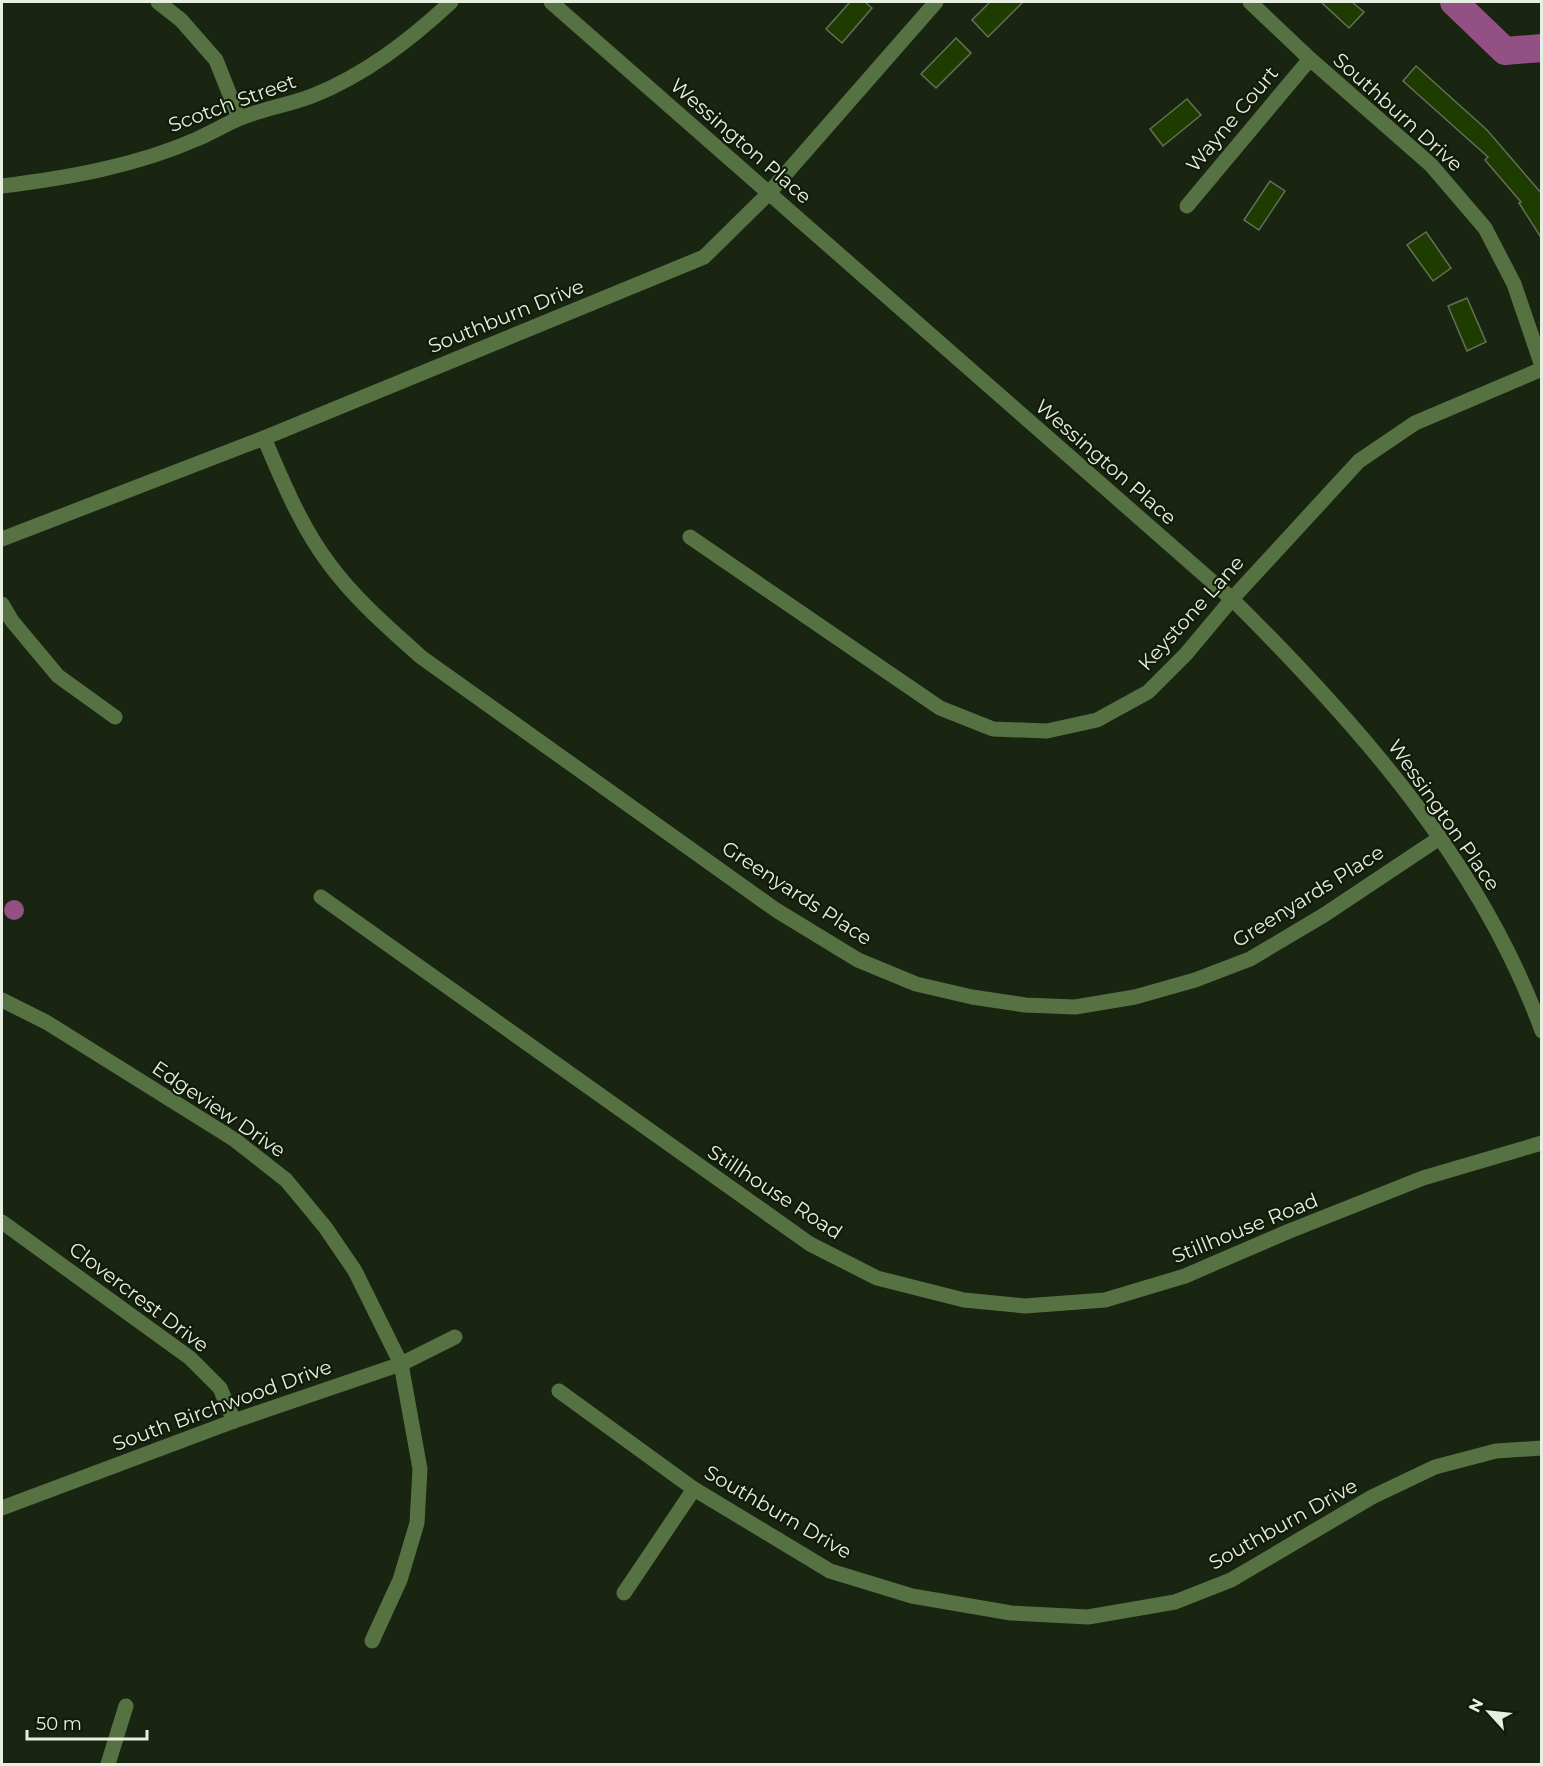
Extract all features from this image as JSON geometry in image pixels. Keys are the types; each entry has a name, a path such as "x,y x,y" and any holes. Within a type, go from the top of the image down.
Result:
{"street":[{"path":"158,2 181,20 216,60 239,118"},
{"name":"Scotch Street","path":"2,186 55,179 128,163 196,140 239,118 313,96 375,64 417,34 452,2"},
{"name":"Wessington Place","path":"551,2 1232,599 1325,694 1392,772 1479,900 1526,988 1542,1030"},
{"name":"Southburn Drive","path":"2,539 264,438 704,257 768,194 936,2"},
{"name":"Southburn Drive","path":"1250,2 1310,60 1431,165 1485,228 1514,284 1542,367"},
{"name":"Wayne Court","path":"1187,206 1310,60"},
{"name":"Keystone Lane","path":"690,537 940,708 993,729 1047,731 1097,720 1148,692 1186,654 1232,599 1359,461 1415,423 1542,367"},
{"name":"Greenyards Place","path":"264,438 291,502 330,565 372,614 422,657 776,910 858,960 916,984 1024,1005 1075,1007 1135,997 1250,959 1324,915 1438,839"},
{"path":"2,604 12,621 58,676 115,717"},
{"name":"Stillhouse Road","path":"321,897 810,1244 877,1278 964,1300 1025,1306 1105,1300 1185,1276 1287,1232 1423,1178 1542,1143"},
{"name":"Edgeview Drive","path":"2,1000 46,1022 235,1140 286,1180 325,1227 355,1271 401,1364 420,1469 417,1523 400,1580 372,1641"},
{"name":"Clovercrest Drive","path":"2,1222 190,1358 220,1389 234,1421"},
{"name":"South Birchwood Drive","path":"2,1508 234,1421 401,1364 455,1336"},
{"name":"Southburn Drive","path":"559,1391 694,1489 830,1571 912,1596 1011,1613 1088,1617 1175,1602 1231,1580 1372,1497 1435,1467 1496,1451 1542,1448"},
{"path":"624,1593 694,1489"},
{"path":"108,1764 126,1706"}],"shaded area":[{"path":"10,900 18,900 24,906 24,914 18,920 10,920 4,914 4,906"}],"building":[{"path":"850,2 865,2 872,8 842,43 826,29"},
{"path":"990,2 1023,2 988,37 972,20"},
{"path":"1321,2 1352,2 1364,12 1349,28"},
{"path":"956,38 971,53 936,88 921,74"},
{"path":"1416,66 1487,130 1542,194 1542,239 1519,203 1521,202 1485,160 1488,157 1403,81"},
{"path":"1187,99 1201,115 1163,146 1150,129"},
{"path":"1270,181 1285,191 1259,230 1244,220"},
{"path":"1426,232 1451,268 1433,281 1407,245"},
{"path":"1467,298 1486,342 1467,351 1448,306"}],"waterway":[{"path":"1454,2 1505,51 1542,48"}]}
